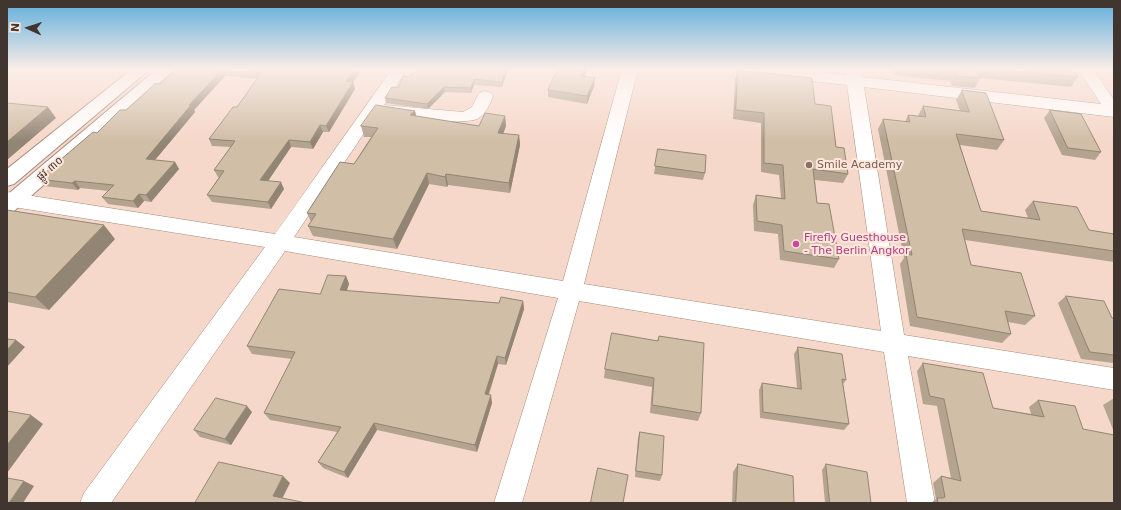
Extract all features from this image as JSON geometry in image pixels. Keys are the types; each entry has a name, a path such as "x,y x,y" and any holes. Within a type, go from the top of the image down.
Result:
{"street":[{"name":"ផ្លូវ ៣០","path":"7,179 113,93"},
{"name":"ផ្លូវ ៣០","path":"9,201 139,93"},
{"path":"94,503 384,93"},
{"path":"508,503 571,291 624,93"},
{"path":"857,93 894,343 921,503"},
{"path":"983,93 1114,111"},
{"path":"1101,93 1114,111"},
{"path":"374,108 453,117 468,117 480,109 485,96"},
{"path":"9,201 280,242 1114,379"}],"building":[{"path":"145,93 201,93 146,159 175,162 146,195 139,194 133,201 102,197 114,185 75,181 72,183 38,179 93,132 97,133 120,110 126,110"},
{"path":"247,93 346,93 326,126 320,125 310,142 289,140 260,180 281,182 268,202 207,195 224,171 214,170 235,141 209,139 233,107 237,107"},
{"path":"388,93 438,93 427,104 385,98"},
{"path":"566,93 588,93 587,96"},
{"path":"737,93 814,93 815,104 831,106 836,147 844,148 848,174 813,169 817,203 829,204 839,259 784,251 782,225 757,221 756,195 785,199 783,165 764,163 764,113 736,110"},
{"path":"963,93 986,93 1004,140 956,134 981,211 1040,220 1033,201 1077,207 1089,230 1114,234 1114,251 962,229 971,265 1021,273 1035,316 1005,311 1011,334 917,317 906,254 912,255 883,119 910,122 908,115 926,117 923,106 969,112"},
{"path":"7,103 48,107 7,142"},
{"path":"376,105 415,111 410,115 479,126 485,113 505,116 498,133 519,135 509,183 446,174 445,177 427,173 393,239 308,226 316,214 307,213 340,162 354,164 378,128 361,126"},
{"path":"1050,110 1081,114 1101,152 1068,148"},
{"path":"658,149 706,155 705,173 655,166"},
{"path":"7,210 104,225 35,297 7,292"},
{"path":"328,275 346,276 340,290 499,303 501,297 523,301 505,358 497,356 485,394 491,395 475,445 374,423 344,472 318,462 341,427 264,413 295,352 247,346 279,289 320,294"},
{"path":"1066,296 1104,301 1112,318 1114,318 1114,355 1090,352"},
{"path":"612,333 658,341 659,336 704,343 701,413 652,405 654,378 605,369"},
{"path":"7,339 16,340 7,350"},
{"path":"798,347 842,354 846,380 842,379 849,424 763,412 762,383 801,389"},
{"path":"923,363 983,373 993,408 1044,417 1038,400 1075,406 1083,429 1114,435 1114,503 938,503 937,498 945,497 941,476 961,481 944,399 930,396"},
{"path":"216,398 247,406 225,439 194,430"},
{"path":"7,411 31,415 7,445"},
{"path":"640,432 664,436 662,475 636,471"},
{"path":"219,462 283,476 273,496 306,503 195,503"},
{"path":"738,464 793,476 794,503 736,503"},
{"path":"826,464 867,472 871,503 830,503"},
{"path":"598,468 628,475 623,503 591,502"},
{"path":"7,478 24,481 9,503 7,503"}],"place":[{"name":"Smile Academy","path":"809,165"},
{"name":"Firefly Guesthouse - The Berlin Angkor","path":"796,244"}]}
